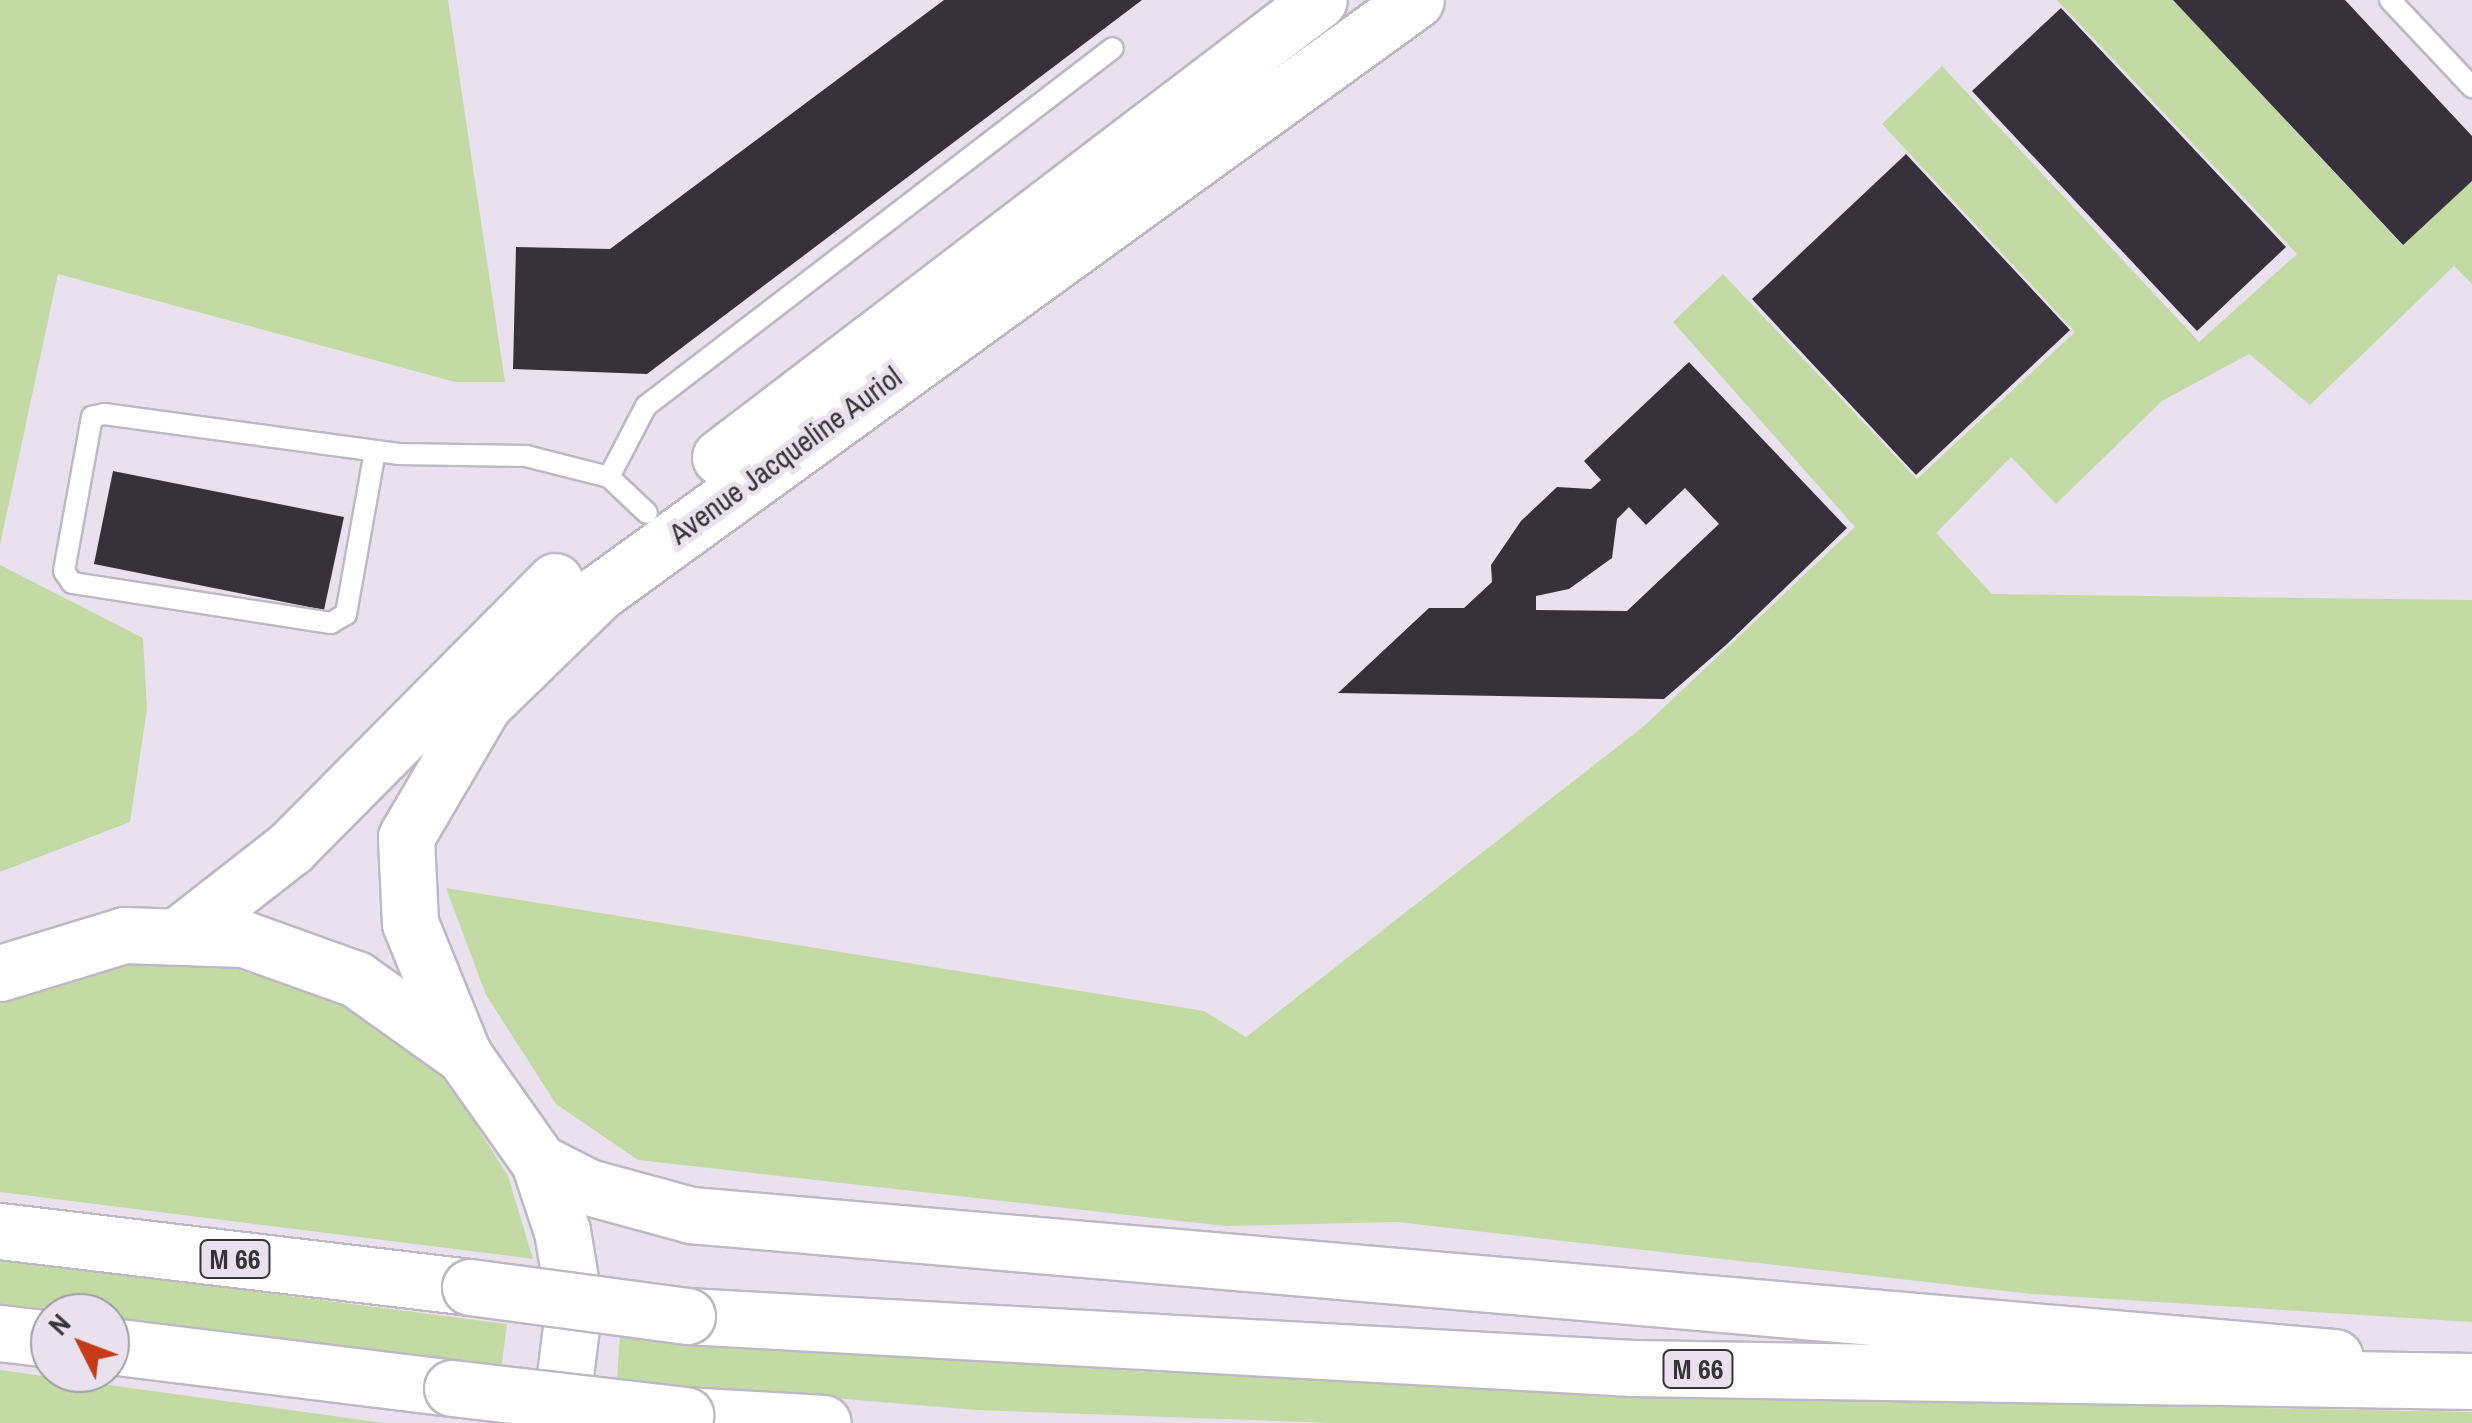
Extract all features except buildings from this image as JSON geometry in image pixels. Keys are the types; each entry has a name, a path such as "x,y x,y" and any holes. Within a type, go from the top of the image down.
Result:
{"main road":[{"name":"Avenue Jacqueline Auriol","path":"180,934 290,848 628,495 1222,74 1319,0"},
{"name":"Avenue Jacqueline Auriol","path":"464,1056 410,922 406,837 484,704 563,620 1114,214 1416,0"},
{"path":"0,948 201,892 470,661"},
{"path":"0,973 124,936 180,934 303,954 356,979 464,1056 539,1162 574,1303 560,1423"},
{"name":"M 66","path":"539,1162 588,1188 691,1215 2472,1368"},
{"name":"M 66","path":"0,1231 687,1316 1633,1368 2472,1380"},
{"path":"0,1333 30,1337"},
{"path":"130,1348 685,1416 824,1423"}],"lane":[{"path":"2390,0 2472,87"},
{"path":"375,451 346,614 330,623 72,583 64,571 92,417 375,451 526,456 628,495 646,406 1113,48"}],"green space":[{"path":"0,0 448,0 505,382 455,382 58,274 0,545"},
{"path":"2057,0 2173,0 2402,245 2472,181 2472,284 2454,266 2310,405 2249,354 2162,401 2056,504 2011,457 1936,533 1992,594 2472,600 2472,1322 2032,1294 1397,1222 1225,1226 638,1160 556,1104 486,995 446,888 1204,1011 1246,1037 1644,726 1855,527 1673,322 1723,274 1917,479 2075,332 1882,124 1942,66 2199,342 2297,254"},
{"path":"0,565 143,638 147,709 130,822 0,872"},
{"path":"185,954 311,979 444,1074 508,1176 533,1259 0,1192 0,993 62,968"},
{"path":"0,1259 507,1324 501,1371 130,1325 130,1293 30,1293 30,1309 0,1307"},
{"path":"620,1334 1147,1372 1795,1399 2472,1412 2472,1423 1331,1423 976,1410 617,1380"},
{"path":"0,1370 30,1374 30,1393 130,1393 130,1388 384,1423 0,1423"}]}
